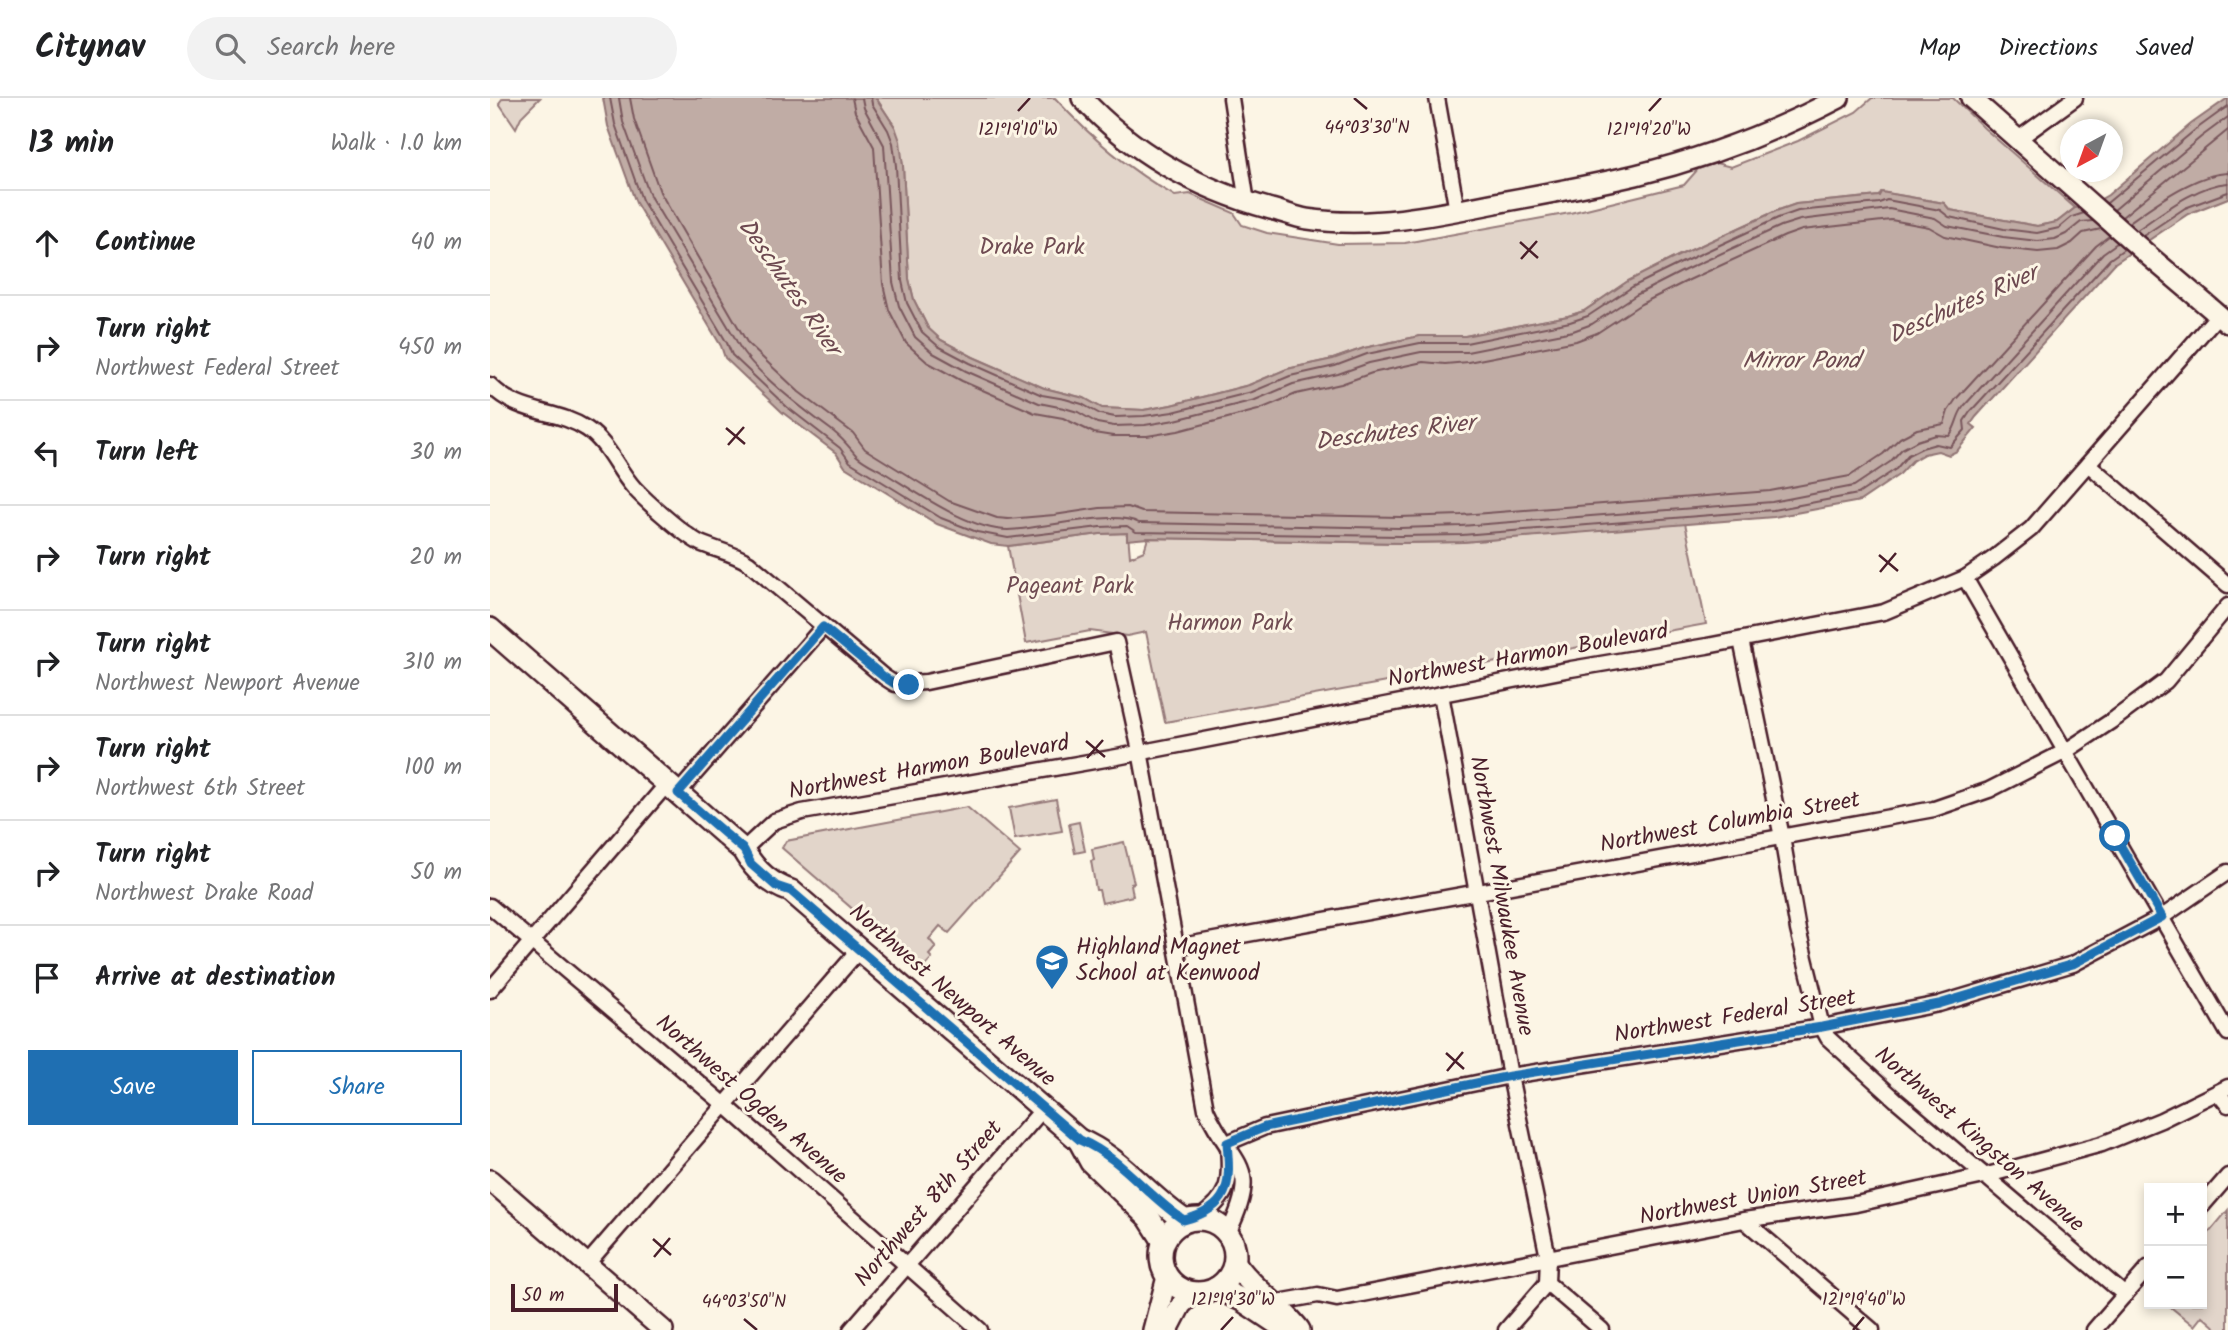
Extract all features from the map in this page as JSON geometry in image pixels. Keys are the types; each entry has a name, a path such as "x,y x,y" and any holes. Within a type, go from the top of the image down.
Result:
{"main road":[{"name":"Northwest Newport Avenue","path":"490,629 744,850 761,854 785,876 791,891 1043,1109 1080,1140 1101,1149 1161,1205 1192,1219"},
{"name":"Northwest Newport Avenue","path":"1080,1140 1091,1162 1149,1218 1163,1240"},
{"path":"1192,1219 1215,1222 1228,1233 1233,1244 1234,1263 1230,1275 1217,1288 1195,1293 1182,1290 1167,1277 1161,1266 1160,1253 1168,1232 1192,1219"},
{"path":"1234,1263 1299,1330"},
{"path":"1217,1288 1242,1300 1287,1330"}],"street":[{"path":"1082,98 1111,126 1173,172 1214,192 1306,219 1360,222 1410,219 1457,211 1638,174 1695,158 1786,123 1839,98"},
{"path":"1231,98 1247,203"},
{"path":"1437,98 1457,211"},
{"path":"1971,98 2223,319"},
{"path":"2017,140 2075,98"},
{"name":"Northwest Harmon Boulevard","path":"744,850 774,821 802,812 1117,757 1884,612 1965,578 2031,529 2223,319"},
{"path":"490,385 509,402 586,429 604,445 634,488 688,535 741,558 895,684 926,682 1116,642 1140,751 1206,1109 1213,1125 1241,1166 1244,1185 1239,1210 1228,1233"},
{"path":"2088,464 2228,586"},
{"path":"1965,578 2228,1033"},
{"name":"Northwest Columbia Street","path":"1176,947 1934,809 1989,790 2066,751 2166,681 2228,606"},
{"path":"490,990 823,627"},
{"name":"Northwest Kingston Avenue","path":"1741,640 1782,837 1798,930 1822,1027 1828,1038 1896,1100 2125,1295"},
{"name":"Northwest Milwaukee Avenue","path":"1441,694 1510,1076 1548,1257 1547,1283"},
{"name":"Northwest Federal Street","path":"1227,1143 1265,1127 1510,1076 1822,1027 1939,1004 2073,964 2162,917 2228,872"},
{"name":"Northwest Ogden Avenue","path":"490,906 725,1105 980,1330"},
{"path":"587,1264 860,950"},
{"path":"2223,1090 2228,1105"},
{"name":"Northwest Union Street","path":"1273,1303 1318,1295 1337,1299 1744,1220 1856,1204 1984,1176 2102,1144 2223,1090"},
{"name":"Northwest 8th Street","path":"851,1330 1043,1109"},
{"path":"1192,1219 1213,1208 1226,1189 1230,1173 1227,1143"},
{"path":"2207,1200 2228,1176"},
{"path":"490,1180 663,1330"},
{"path":"1744,1220 1872,1330"},
{"path":"2094,1330 2144,1273"},
{"path":"1153,1330 1167,1277"},
{"path":"1506,1330 1547,1283 1602,1330"},
{"path":"1168,1330 1181,1304 1195,1293"}],"green space":[{"path":"503,98 540,98 521,117 516,128 499,103"},
{"name":"Drake Park","path":"876,98 1055,98 1111,152 1175,196 1190,194 1234,213 1242,225 1267,233 1338,244 1405,243 1570,213 1684,185 1698,169 1716,163 1731,167 1798,141 1856,112 1872,98 1953,98 2075,208 2057,222 2037,226 1950,210 1944,203 1882,192 1879,196 1796,204 1678,256 1628,281 1584,311 1568,316 1465,336 1420,336 1364,348 1333,359 1287,369 1249,385 1171,405 1143,410 1102,408 1084,398 1044,388 973,357 941,340 928,328 914,300 909,279 903,166 895,127"},
{"name":"Harmon Park","path":"1685,523 1706,624 1165,722 1146,632 1127,636 1090,631 1026,643 1008,546 1128,533 1130,557 1144,551 1148,538 1462,542"},
{"path":"1056,799 1062,831 1015,839 1009,808"},
{"path":"967,807 1020,853 949,933 940,926 929,939 936,947 929,955 932,958 922,969 782,848 786,841"},
{"path":"1079,822 1085,851 1075,853 1069,824"},
{"path":"1124,842 1134,883 1131,884 1133,896 1102,903 1099,890 1096,890 1091,861 1094,860 1092,849"},
{"path":"2228,1210 2228,1330 2218,1330 2202,1316 2194,1326 2173,1309 2207,1309 2207,1235"}],"water":[{"name":"Mirror Pond","path":"603,98 876,98 895,127 900,141 909,279 914,300 928,328 941,340 973,357 1044,388 1084,398 1102,408 1144,410 1171,405 1249,385 1287,369 1333,359 1364,348 1420,336 1465,336 1568,316 1584,311 1628,281 1678,256 1796,204 1879,196 1881,192 1944,203 1950,210 2037,226 2057,222 2075,208 2087,207 2108,195 2191,124 2228,98 2228,198 2188,214 2115,263 1976,417 1971,424 1976,428 1957,451 1949,455 1938,451 1924,454 1860,501 1774,517 1462,542 1148,538 1127,540 1127,533 1008,546 991,544 937,524 845,467 836,453 782,412 725,358 721,346 636,203 608,126"}],"place":[{"name":"Highland Magnet School at Kenwood","path":"1052,991"}],"route":[{"path":"909,685 895,684 884,677 823,627 678,793 744,850 751,864 776,886 791,891 1080,1140 1101,1149 1161,1205 1184,1220 1199,1218 1221,1199 1230,1173 1227,1143 1265,1127 1510,1076 1822,1027 1939,1004 2073,964 2162,917 2115,836"}],"water label":[{"name":"Deschutes River","path":"789,287"},
{"name":"Deschutes River","path":"1963,305"},
{"name":"Deschutes River","path":"1395,433"}],"park label":[{"name":"Pageant Park","path":"1070,587"}]}
